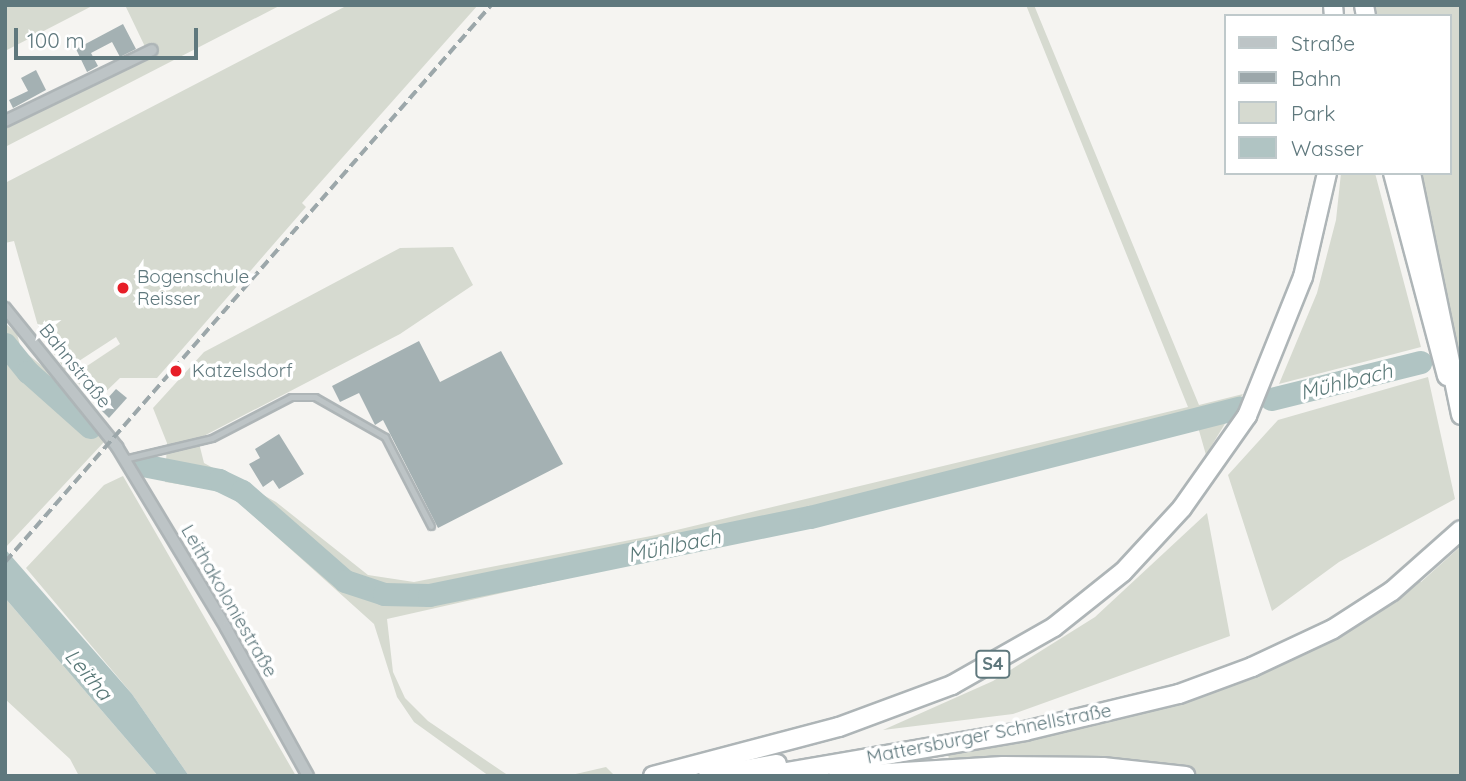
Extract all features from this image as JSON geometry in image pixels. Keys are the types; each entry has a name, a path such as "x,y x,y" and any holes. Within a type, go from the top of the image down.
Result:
{"highway":[{"name":"Mattersburger Schnellstraße","path":"653,776 874,716 952,685 1020,649 1091,599 1153,542 1213,468 1247,416 1303,277 1327,175"},
{"path":"1394,175 1441,365 1455,393"},
{"path":"1409,175 1461,415"},
{"name":"Mattersburger Schnellstraße","path":"762,776 1025,731 1179,694 1309,642 1413,574 1461,530"},
{"path":"708,776 824,758 853,759"},
{"path":"838,776 1003,766 1102,767 1186,776"}],"street":[{"path":"5,121 152,50"},
{"name":"Bahnstraße","path":"5,308 117,447"},
{"name":"Leithakoloniestraße","path":"117,447 226,628 308,776"}],"lane":[{"path":"124,459 212,438 291,397 315,397 385,437 431,526"}],"green space":[{"path":"5,5 94,5 5,51"},
{"path":"125,5 281,5 5,147 5,129 149,55"},
{"path":"348,5 478,5 302,203 306,207 157,378 120,378 95,402 72,376 120,344 116,337 65,370 40,333 14,241 5,243 5,183"},
{"path":"1026,5 1034,5 1199,405 1243,394 1206,455 1198,427 733,541 387,619 393,672 405,698 428,721 509,776 489,776 414,722 397,697 374,624 237,501 215,490 165,482 167,443 153,408 204,352 400,248 453,247 473,285 400,334 198,439 204,463 276,502 368,575 414,582 656,535 1188,407"},
{"path":"1374,5 1461,5 1461,415 1411,175 1452,175 1452,14 1376,14"},
{"path":"1341,175 1376,175 1421,347 1279,384 1317,293 1336,220"},
{"path":"5,323 17,334 21,349 46,369 104,442 5,548"},
{"path":"1428,377 1455,499 1339,562 1272,611 1228,475 1278,420"},
{"path":"123,476 296,776 189,776 132,694 26,568 104,485"},
{"path":"1207,513 1230,636 1013,714 883,730 993,681 1095,617"},
{"path":"1461,546 1461,776 1186,776 949,768 948,744 1252,667 1413,574 1421,582"},
{"path":"5,598 158,776 79,776 70,759 5,699"},
{"path":"606,767 615,776 567,776"}],"water":[{"name":"Leitha","path":"5,549 132,694 189,776 158,776 5,598"}],"building":[{"path":"123,24 136,49 120,57 112,42 91,53 98,66 87,72 76,49"},
{"path":"36,70 46,90 13,108 9,100 28,91 21,78"},
{"path":"419,341 440,382 501,351 563,464 438,528 383,420 375,425 359,393 340,402 332,386"},
{"path":"116,389 127,398 109,418 99,408"},
{"path":"279,434 304,474 279,489 273,480 263,487 249,464 260,458 255,449"}],"waterway":[{"name":"Mühlbach","path":"5,344 28,372 90,427"},
{"name":"Mühlbach","path":"1271,399 1420,362"},
{"name":"Mühlbach","path":"137,464 219,480 242,491 345,581 384,594 429,595 810,517 1239,408"}],"railway":[{"path":"5,562 491,5"}],"place":[{"name":"Bogenschule Reisser","path":"123,288"},
{"name":"Katzelsdorf","path":"176,371"}]}
